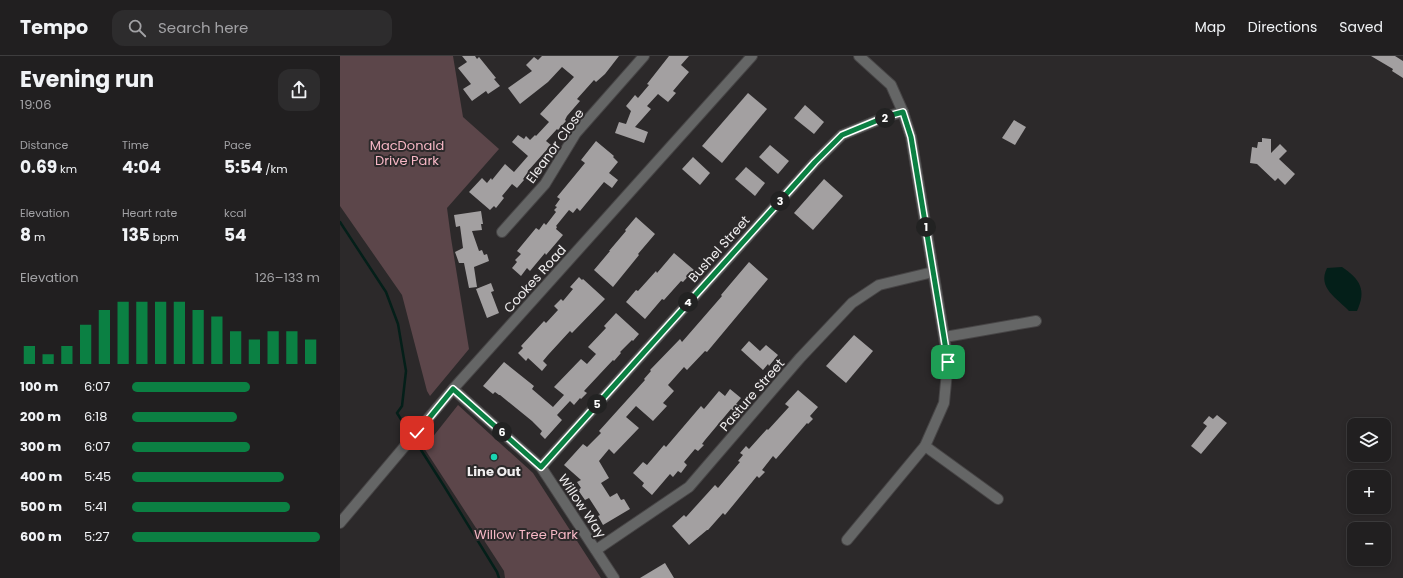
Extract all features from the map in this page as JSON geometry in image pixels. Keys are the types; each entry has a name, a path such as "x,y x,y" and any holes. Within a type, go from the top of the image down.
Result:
{"street":[{"name":"Eleanor Close","path":"502,232 545,184 576,133 644,56"},
{"name":"Cookes Road","path":"340,523 453,389 752,56"},
{"path":"847,540 925,446 944,403 948,362 911,137 903,112 891,85 859,56"},
{"name":"Bushel Street","path":"541,467 815,162 842,135 888,116 903,112"},
{"name":"Pasture Street","path":"596,550 689,488 800,358 852,303 879,285 933,272"},
{"path":"945,337 1036,321"},
{"name":"Willow Way","path":"453,389 541,467 614,578"},
{"path":"925,446 998,499"}],"green space":[{"name":"MacDonald Drive Park","path":"340,56 453,56 463,117 499,149 447,208 469,349 430,396 427,391 402,295 340,206"},
{"name":"Willow Tree Park","path":"458,405 533,473 601,578 505,578 504,571 424,448"}],"shaded area":[{"path":"1342,267 1353,276 1360,286 1361,297 1357,311 1349,311 1326,287 1325,275 1327,268"}],"building":[{"path":"462,56 475,56 477,59 479,57 496,78 494,79 500,86 488,94 486,91 472,101 463,89 471,84 458,68 467,62"},
{"path":"542,56 619,56 605,74 596,82 594,80 577,99 580,101 567,116 566,121 546,141 551,145 528,171 529,172 523,179 524,180 517,188 512,184 502,196 504,198 496,208 494,206 490,210 469,192 482,178 487,183 491,178 492,180 505,164 514,172 528,156 512,142 518,135 524,139 526,136 530,140 535,135 536,136 549,122 540,114 574,77 562,67 548,82 520,104 508,88 532,71 526,65 534,57 538,60"},
{"path":"669,56 689,56 681,65 689,72 673,91 676,93 668,102 658,94 647,106 651,109 635,127 648,132 644,143 615,133 619,122 626,124 631,111 626,106 635,95 638,98"},
{"path":"1371,56 1395,56 1403,61 1403,78 1392,71 1393,69"},
{"path":"748,93 767,109 722,163 702,146"},
{"path":"805,105 824,122 814,134 794,118"},
{"path":"1014,120 1026,127 1015,145 1002,138"},
{"path":"1262,138 1271,139 1271,153 1280,144 1287,151 1279,159 1295,174 1285,185 1278,178 1275,181 1257,164 1250,163 1252,147 1257,148 1258,142 1262,142"},
{"path":"596,141 614,156 613,157 618,162 609,173 618,180 612,188 604,182 580,211 577,208 573,213 569,210 556,226 556,229 563,235 530,271 527,268 521,276 512,268 517,262 515,260 521,254 517,251 536,228 539,230 544,223 546,225 556,212 554,210 557,207 555,206 560,199 557,197 585,163 581,160"},
{"path":"770,145 789,161 778,174 759,157"},
{"path":"693,157 710,173 700,185 682,169"},
{"path":"746,167 765,183 755,196 735,179"},
{"path":"824,179 843,196 813,230 794,213"},
{"path":"481,211 483,224 481,224 482,230 472,231 479,251 482,250 484,255 487,254 489,261 474,267 477,287 469,288 464,263 459,263 455,252 463,248 460,226 456,227 454,215"},
{"path":"636,217 655,234 613,287 594,270"},
{"path":"674,253 694,270 683,282 681,281 664,300 662,299 645,319 626,302 656,271 657,273"},
{"path":"749,262 768,279 707,352 705,351 687,370 684,367 668,385 674,391 663,403 667,406 653,421 636,406 626,417 639,428 614,454 609,449 599,461 609,478 601,483 610,497 617,493 621,500 624,499 630,509 603,525 598,516 600,515 589,498 585,500 578,490 581,488 577,482 581,480 564,465 583,444 587,447 601,433 599,431 645,380 644,379 651,371 650,370 680,339 682,342"},
{"path":"579,277 605,299 572,333 570,331 548,355 543,361 547,365 542,371 528,358 526,361 518,353 523,348 521,346 544,321 546,323 558,310 554,306 561,299 563,301 573,289 570,287"},
{"path":"491,283 494,291 491,292 499,313 487,318 476,289"},
{"path":"616,313 639,334 584,391 587,393 581,399 580,398 574,405 570,401 557,415 562,420 545,439 540,434 542,431 532,421 500,395 495,392 493,394 483,386 504,362 534,386 532,389 553,407 564,395 554,387 581,359 587,364 596,354 588,347 606,328 604,326"},
{"path":"854,335 873,351 846,383 826,366"},
{"path":"749,341 760,351 766,345 778,355 769,366 768,364 763,370 741,350"},
{"path":"730,389 741,398 736,404 738,405 734,411 731,409 705,440 702,444 704,445 698,451 695,449 684,462 687,465 681,473 678,471 673,477 670,474 652,495 642,486 644,483 633,473 643,462 647,465 664,445 666,447 701,406 704,409 719,391 725,396"},
{"path":"798,390 818,407 810,416 813,419 808,424 807,423 776,459 773,456 762,470 765,472 759,478 757,476 725,515 723,513 708,530 689,545 672,526 684,515 686,517 715,485 718,488 740,462 738,461 743,455 740,453 746,446 749,449 767,429 768,430 789,407 785,404"},
{"path":"1217,415 1227,423 1201,454 1191,446 1207,426 1203,423 1209,416 1213,419"},
{"path":"665,563 674,578 640,578"}],"waterway":[{"path":"340,222 386,292 398,324 406,371 402,406 397,413 411,435"},
{"path":"414,439 497,572 499,578"}],"place":[{"name":"Line Out","path":"494,457"}],"route":[{"path":"417,433 453,389 541,467 815,162 842,135 888,116 903,112 911,137 948,362"}]}
